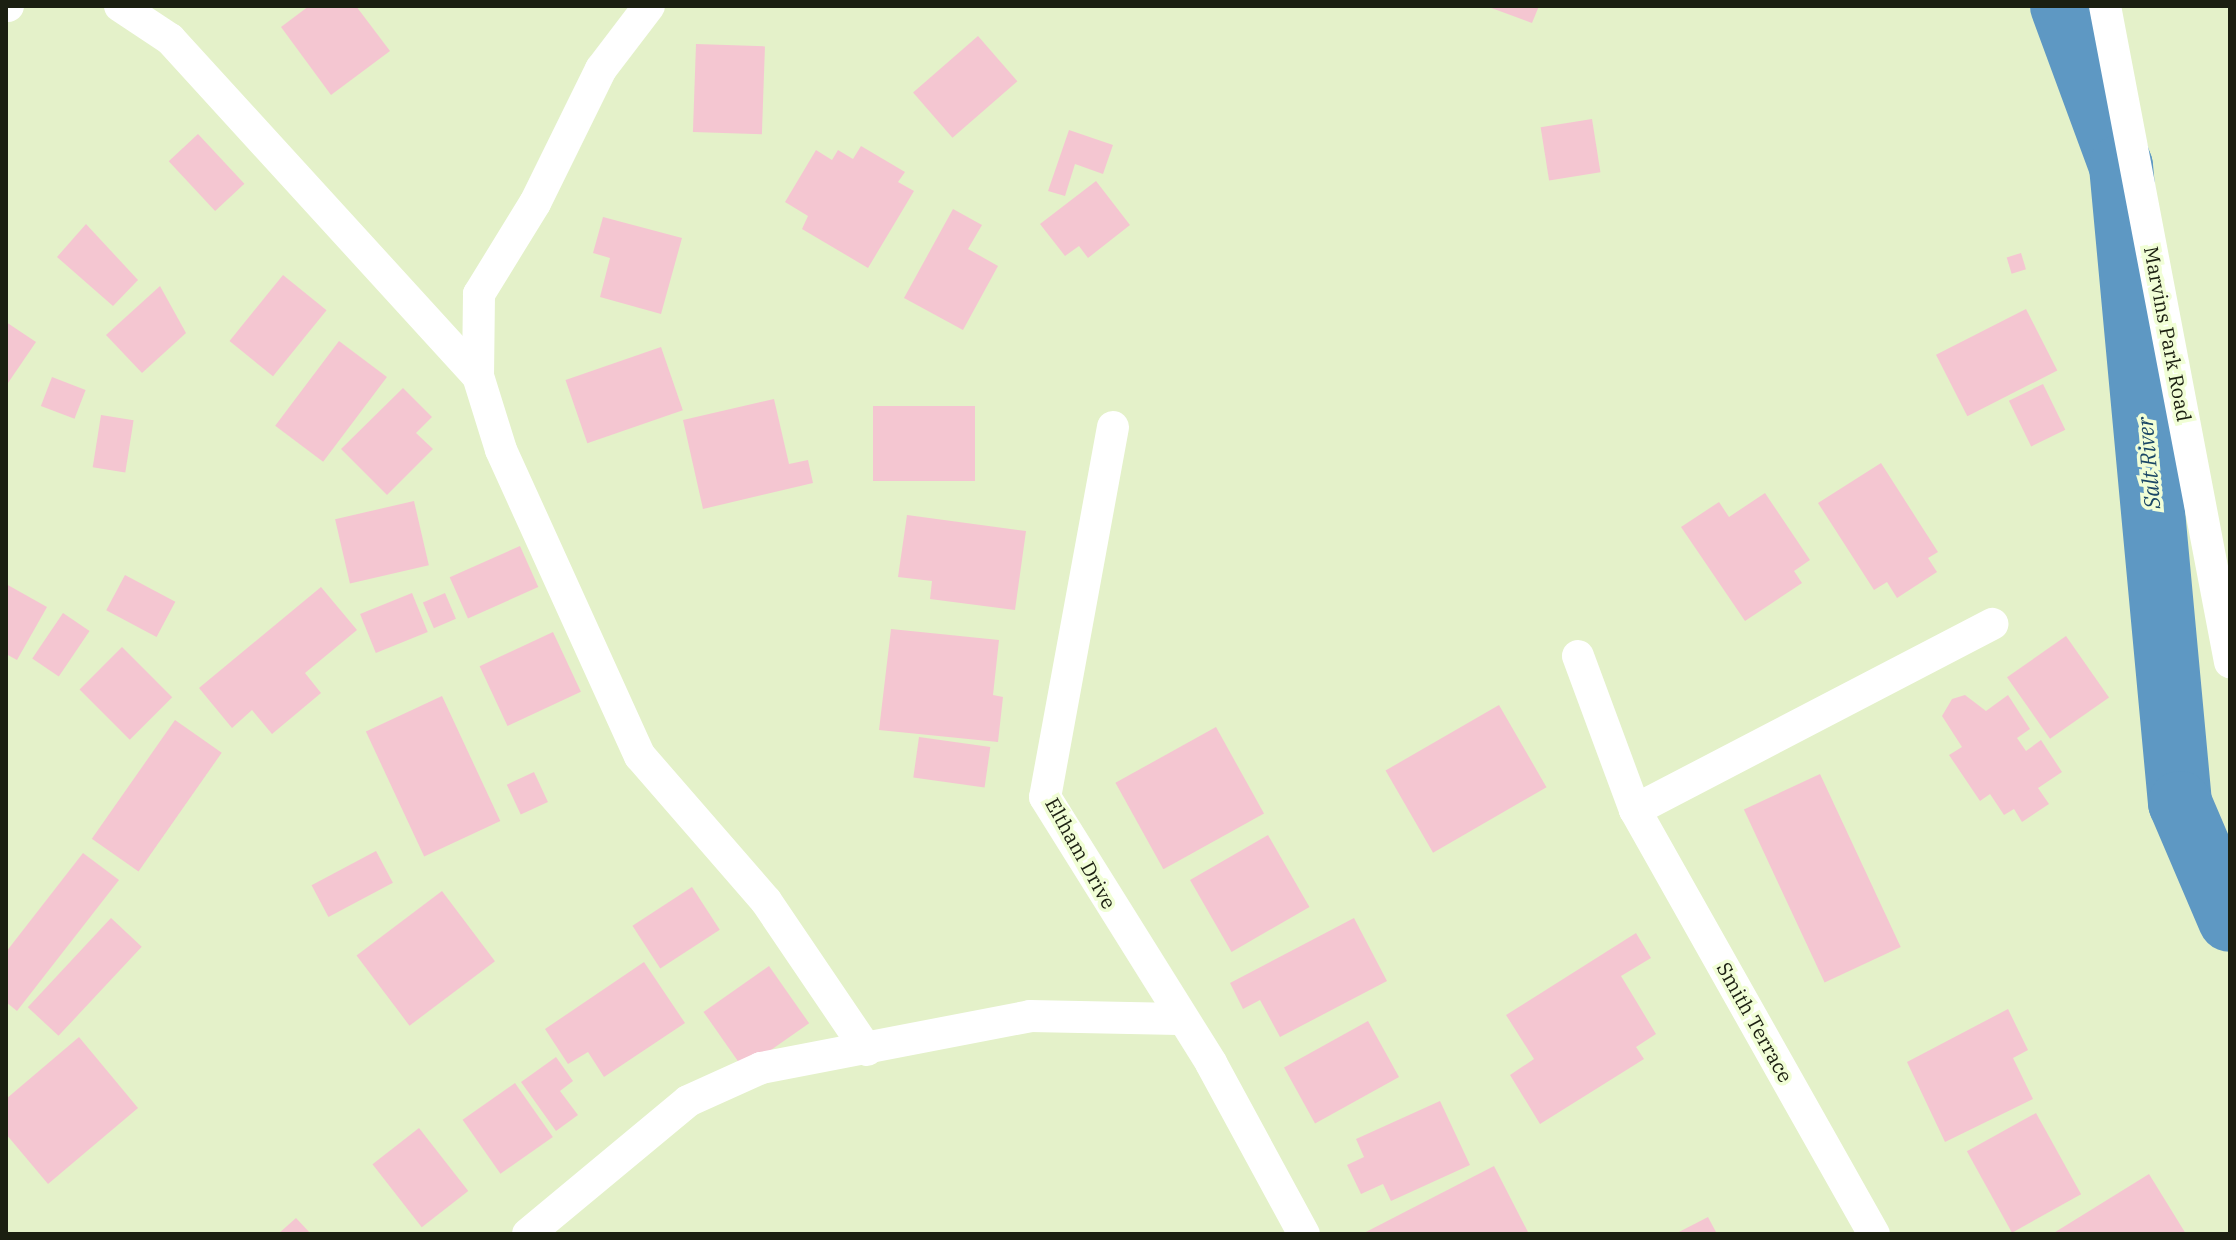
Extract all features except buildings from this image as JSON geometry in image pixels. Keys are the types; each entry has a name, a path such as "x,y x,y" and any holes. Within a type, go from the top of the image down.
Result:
{"street":[{"path":"120,6 170,39 478,376"},
{"path":"649,6 601,69 535,203 479,294 478,376 501,450 640,756 766,901 867,1050"},
{"name":"Marvins Park Road","path":"2105,6 2230,662"},
{"name":"Eltham Drive","path":"1113,427 1045,797 1304,1234"},
{"path":"1635,810 1993,624"},
{"name":"Smith Terrace","path":"1578,656 1635,810 1874,1234"},
{"path":"528,1234 688,1101 761,1068 867,1050 1030,1016 1179,1019"}],"waterway":[{"name":"Salt River","path":"2062,6 2121,166 2180,803 2230,920"}]}
